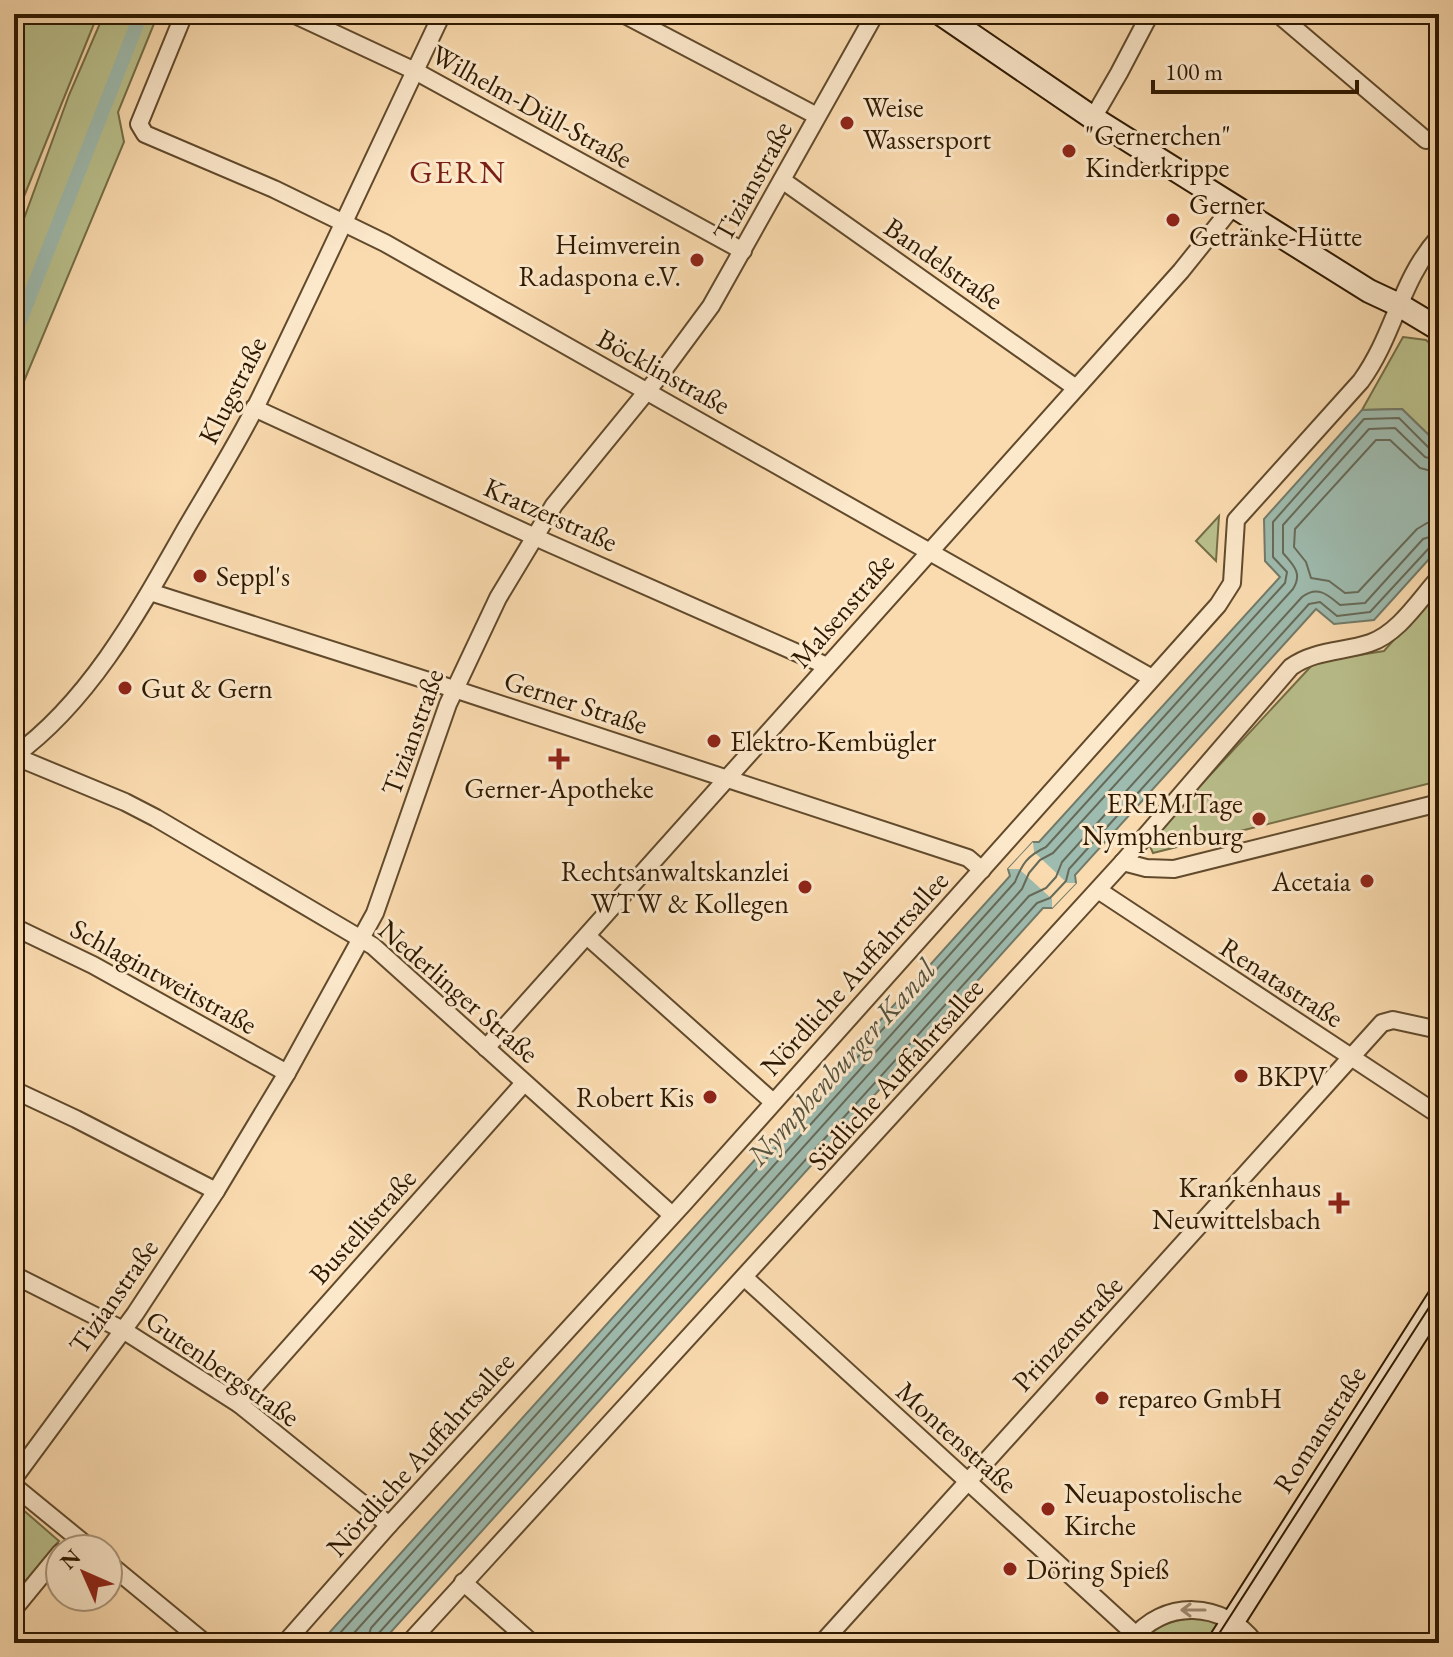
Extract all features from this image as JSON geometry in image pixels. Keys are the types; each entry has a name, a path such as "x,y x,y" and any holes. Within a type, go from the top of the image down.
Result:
{"street":[{"name":"Böcklinstraße","path":"184,14 139,124 145,134 344,222 1152,678"},
{"name":"Wilhelm-Düll-Straße","path":"293,14 415,71 743,251"},
{"name":"Klugstraße","path":"14,756 59,718 123,634 150,592 254,408 442,14"},
{"path":"623,14 817,116"},
{"name":"Tizianstraße","path":"14,1478 123,1330 216,1191 287,1073 375,913 454,689 498,598 571,481 647,391 711,306 875,14"},
{"path":"941,14 1093,118 1369,291 1439,329"},
{"path":"1093,118 1150,14"},
{"path":"1278,14 1426,140"},
{"name":"Bandelstraße","path":"782,180 1076,388"},
{"name":"Malsenstraße","path":"486,1048 1202,247 1234,205"},
{"name":"Nördliche Auffahrtsallee","path":"285,1643 1218,605 1232,583 1236,520 1378,358 1406,285 1439,237"},
{"name":"Kratzerstraße","path":"254,408 827,666"},
{"name":"Südliche Auffahrtsallee","path":"409,1643 1098,890 1291,667 1311,656 1355,647 1383,637 1439,578"},
{"name":"Gerner Straße","path":"150,592 968,858 982,870"},
{"name":"Nederlinger Straße","path":"14,756 156,818 361,938 672,1215"},
{"path":"1123,862 1146,868 1174,869 1439,803"},
{"name":"Renatastraße","path":"1098,890 1439,1115"},
{"name":"Schlagintweitstraße","path":"14,927 145,993 287,1073"},
{"path":"587,936 773,1102"},
{"name":"Prinzenstraße","path":"822,1643 1382,1023 1393,1020 1439,1030"},
{"name":"Bustellistraße","path":"239,1404 524,1083"},
{"path":"14,1090 216,1191"},
{"name":"Gutenbergstraße","path":"14,1275 123,1330 239,1404 389,1525"},
{"name":"Montenstraße","path":"744,1277 967,1481 1133,1639"},
{"name":"Romanstraße","path":"1222,1635 1439,1298"},
{"path":"14,1486 72,1533"},
{"path":"14,1609 44,1572"},
{"path":"124,1576 205,1643"},
{"path":"463,1582 532,1643"},
{"path":"1133,1639 1156,1618 1181,1610 1208,1611 1222,1635 1255,1643"}],"green space":[{"path":"14,14 98,14 14,221"},
{"path":"104,14 158,14 118,112 124,142 14,405 14,246 69,95"},
{"path":"1403,337 1426,340 1439,352 1439,445 1402,409 1362,410"},
{"path":"1219,516 1216,561 1196,541"},
{"path":"1439,589 1439,781 1153,853 1148,842 1315,662 1384,651"},
{"path":"14,1502 50,1533 44,1533 44,1559 14,1595"},
{"path":"1201,1617 1227,1625 1247,1643 1141,1643 1168,1623"}],"water":[{"name":"Nymphenburger Kanal","path":"1402,409 1439,445 1439,548 1374,620 1334,624 1316,609 1075,875 1076,883 1052,908 1043,908 381,1643 320,1643 1010,876 1008,869 1033,842 1039,842 1280,577 1265,561 1264,519 1362,410"}],"pier":[{"path":"1033,842 1034,852 1067,883 1076,883 1052,908 1052,899 1019,869 1008,869"}],"waterway":[{"path":"14,336 141,14"}],"tram line":[{"path":"1213,1643 1439,1292"}],"place":[{"name":"Weise Wassersport","path":"847,123"},
{"name":"\"Gernerchen\" Kinderkrippe","path":"1069,151"},
{"name":"Gerner Getränke-Hütte","path":"1173,220"},
{"name":"Heimverein Radaspona e.V.","path":"697,260"},
{"name":"Seppl's","path":"200,576"},
{"name":"Gut & Gern","path":"125,688"},
{"name":"Elektro-Kembügler","path":"714,741"},
{"name":"Gerner-Apotheke","path":"559,759"},
{"name":"EREMITage Nymphenburg","path":"1259,819"},
{"name":"Acetaia","path":"1367,881"},
{"name":"Rechtsanwaltskanzlei WTW & Kollegen","path":"805,887"},
{"name":"BKPV","path":"1241,1076"},
{"name":"Robert Kis","path":"710,1097"},
{"name":"Krankenhaus Neuwittelsbach","path":"1339,1203"},
{"name":"repareo GmbH","path":"1102,1398"},
{"name":"Neuapostolische Kirche","path":"1048,1509"},
{"name":"Döring Spieß","path":"1010,1569"}],"district":[{"name":"GERN","path":"458,172"}]}
